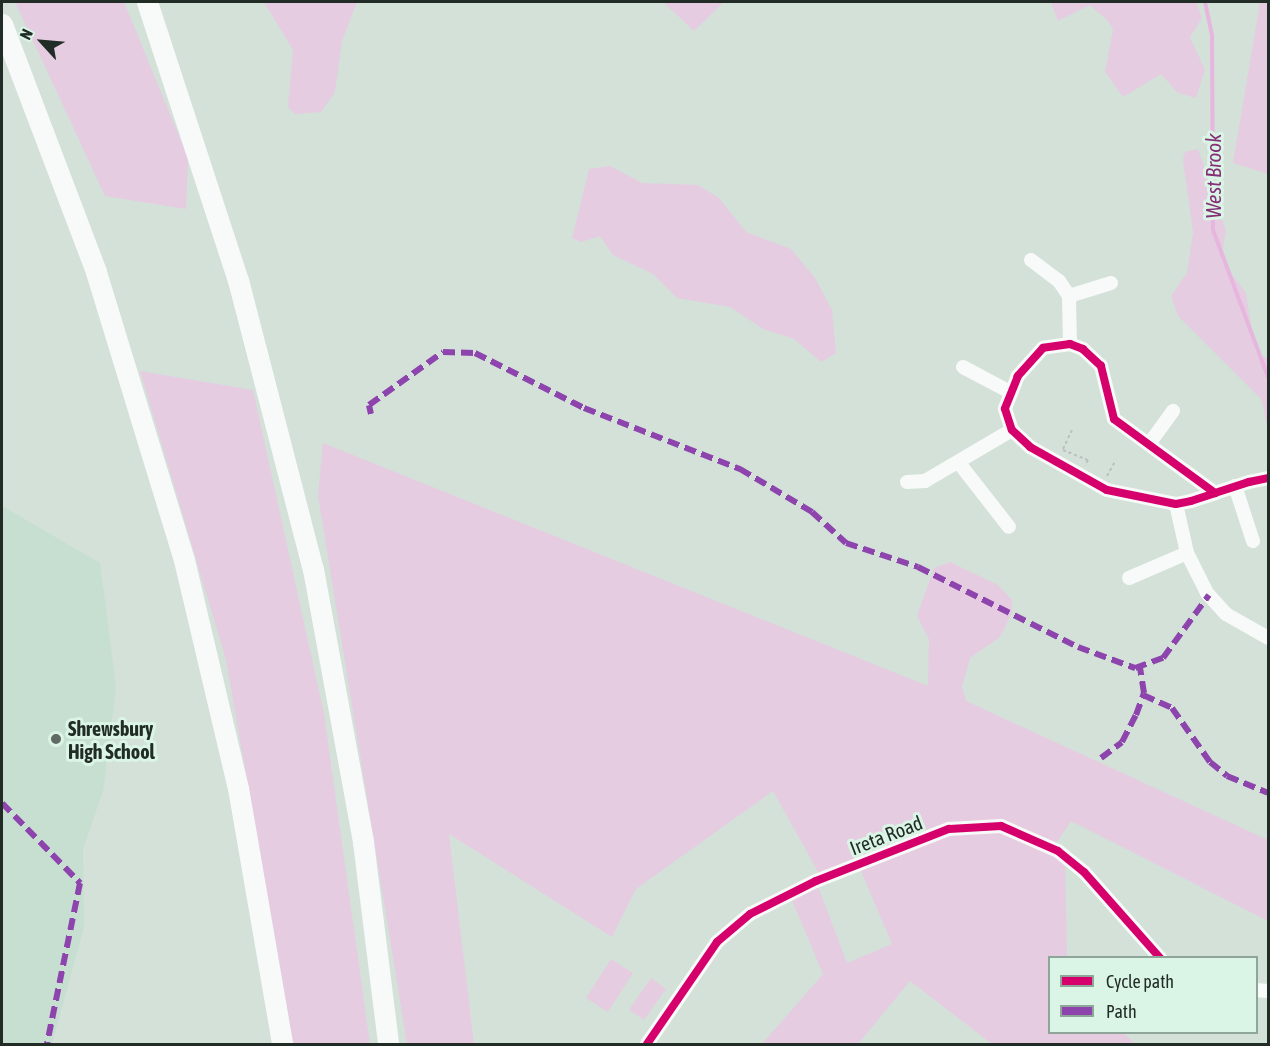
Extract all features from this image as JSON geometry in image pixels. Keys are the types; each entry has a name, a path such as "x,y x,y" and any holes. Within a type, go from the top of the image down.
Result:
{"highway":[{"path":"147,2 241,290 310,558 363,842 388,1044"},
{"path":"2,24 96,272 184,560 238,788 282,1044"}],"street":[{"path":"1031,260 1059,281 1069,296 1070,344"},
{"path":"1069,296 1111,283"},
{"path":"1070,344 1036,353 1010,392 1005,415 1012,430 1030,447 1107,490 1176,504 1269,478"},
{"path":"1070,344 1101,366 1114,419 1215,493"},
{"path":"963,366 1010,392"},
{"path":"1149,444 1173,411"},
{"path":"907,482 925,481 1012,430"},
{"path":"959,463 1009,527"},
{"path":"1235,486 1253,541"},
{"path":"1176,504 1187,553 1207,593 1226,614 1269,638"},
{"path":"1129,578 1187,553"},
{"name":"Ireta Road","path":"647,1044 717,942 750,914 816,881 949,829 1001,826 1058,851 1084,872 1159,956"}],"path":[{"path":"1059,457 1072,430"},
{"path":"1062,450 1088,460"},
{"path":"1104,481 1116,460"}],"shaded area":[{"path":"15,2 124,2 188,158 186,209 105,196"},
{"path":"264,2 357,2 342,41 335,92 321,112 295,114 288,107 293,50"},
{"path":"663,2 724,2 694,31"},
{"path":"1051,2 1196,2 1202,18 1190,37 1205,70 1196,98 1178,93 1161,74 1123,97 1105,72 1113,29 1107,20 1090,5 1058,21"},
{"path":"1260,2 1268,2 1268,174 1233,163"},
{"path":"1198,149 1226,231 1221,260 1246,293 1255,351 1268,359 1268,433 1262,400 1178,316 1171,296 1187,273 1193,232 1183,160 1185,152"},
{"path":"610,166 642,183 698,185 719,198 746,232 791,249 815,278 832,310 836,353 821,362 794,339 763,329 730,307 677,298 653,274 613,255 600,236 581,242 572,238 589,169"},
{"path":"140,371 253,390 324,714 370,1044 293,1044 226,660"},
{"path":"323,443 928,686 929,639 917,616 934,568 950,562 998,585 1012,600 1012,613 1000,637 970,658 962,687 966,701 1268,840 1268,921 1071,821 1053,848 1065,856 1067,956 1048,956 1048,1034 1125,1034 1135,1044 992,1044 910,981 858,1044 762,1044 823,974 789,893 816,881 847,963 892,944 858,864 822,879 773,791 636,889 612,937 449,834 474,1044 407,1044 318,496"},
{"name":"Shrewsbury High School","path":"2,506 100,563 116,688 103,791 83,849 84,927 52,1044 2,1044"},
{"path":"611,959 633,973 608,1012 586,998"},
{"path":"651,978 666,989 644,1020 629,1010"}],"waterway":[{"name":"West Brook","path":"1205,2 1212,36 1213,230 1268,377"}],"marked path":[{"path":"371,414 369,405 443,352 475,353 584,408 740,469 812,512 846,543 918,567 1078,647 1135,668 1163,658 1209,595"},
{"path":"1101,758 1122,742 1136,715 1144,693 1140,667"},
{"path":"1143,695 1172,708 1210,762 1227,776 1268,793"},
{"path":"2,803 80,883 47,1044"}],"cycle path":[{"path":"1215,493 1114,419 1101,366 1083,349 1070,344 1043,348 1018,376 1005,409 1012,430 1030,447 1107,490 1176,504 1191,501 1249,482 1268,478"},
{"path":"647,1044 717,942 750,914 816,881 949,829 1001,826 1058,851 1084,872 1158,956"}],"place":[{"name":"Shrewsbury High School","path":"56,739"}]}
